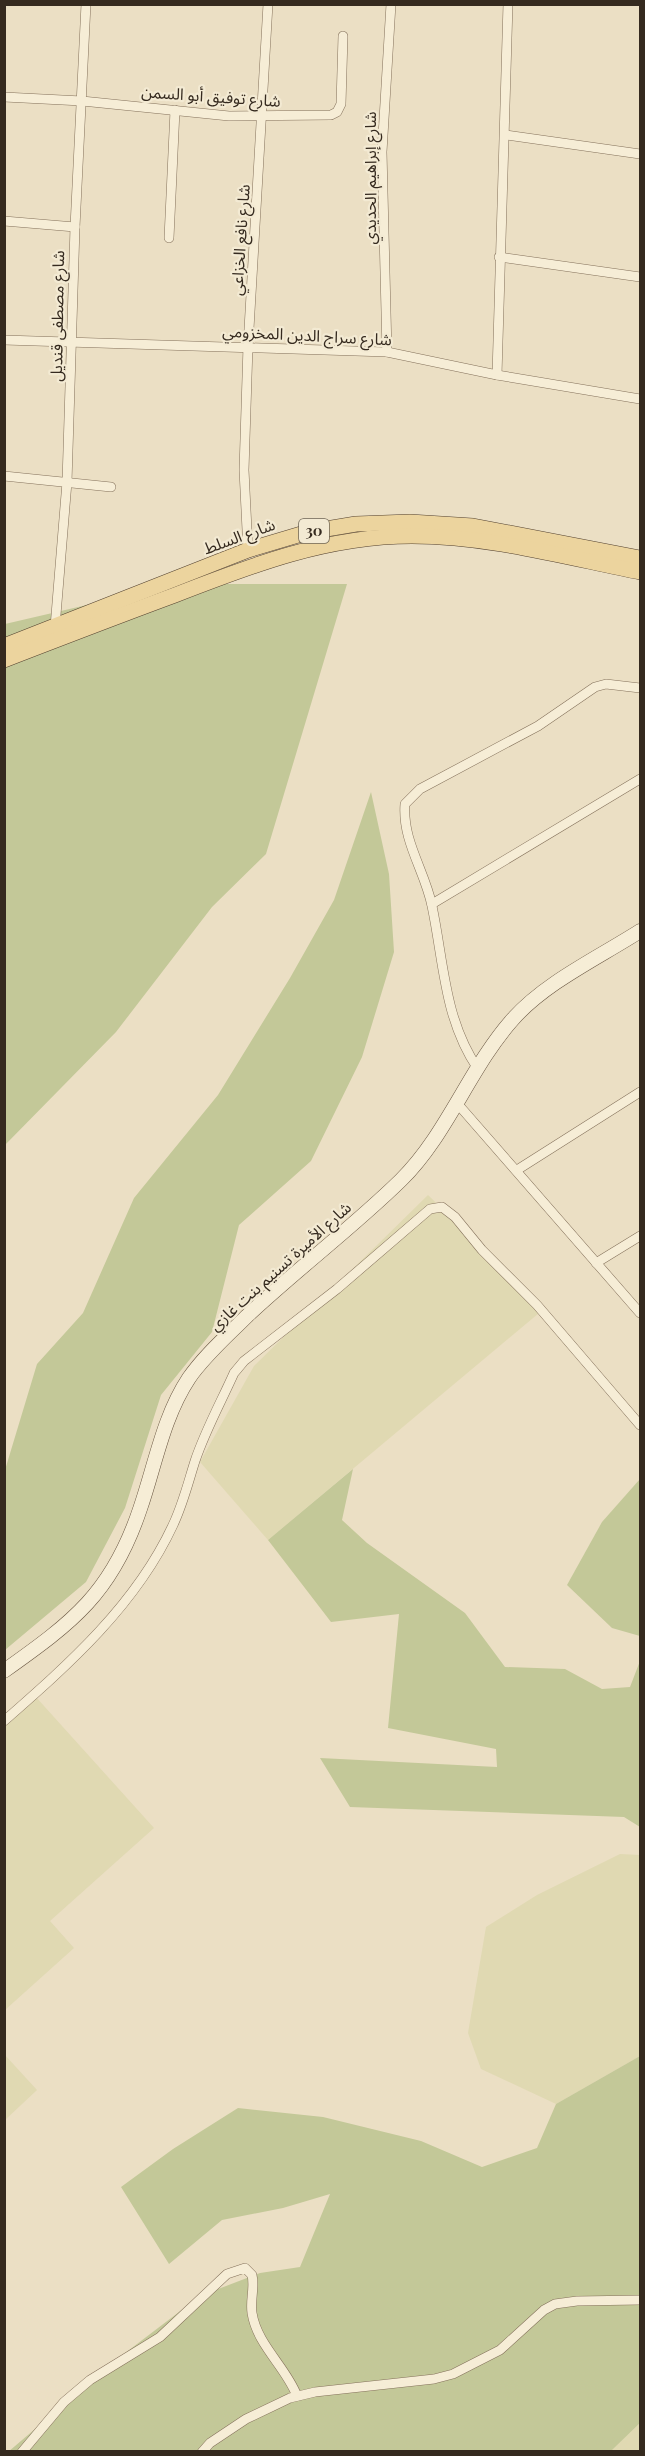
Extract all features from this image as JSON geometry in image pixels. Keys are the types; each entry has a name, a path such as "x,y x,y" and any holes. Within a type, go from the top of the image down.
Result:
{"main road":[{"name":"شارع السلط","path":"4,646 248,550 322,530 356,524 410,522 497,530 640,558"},
{"name":"شارع السلط","path":"4,660 239,569 300,550 359,539 412,536 458,538 542,551 640,572"},
{"name":"شارع الأميرة تسنيم بنت غازي","path":"4,1671 69,1622 90,1602 107,1580 125,1549 140,1509 157,1450 182,1389 202,1361 284,1282 413,1167 494,1042 528,1005 549,988 640,931"}],"street":[{"name":"شارع مصطفى قنديل","path":"55,627 67,482 75,227 86,4"},
{"name":"شارع نافع الخزاعي","path":"248,550 244,470 248,346 268,4"},
{"name":"شارع إبراهيم الحديدي","path":"387,352 382,152 391,4"},
{"path":"496,375 506,135 508,4"},
{"name":"شارع توفيق أبو السمن","path":"4,97 82,101 263,117 331,115 337,112 341,104 344,36"},
{"path":"169,238 176,110"},
{"path":"506,135 640,154"},
{"path":"4,221 75,227"},
{"path":"500,257 640,277"},
{"name":"شارع سراج الدين المخزومي","path":"4,340 387,352 496,375 640,399"},
{"path":"4,476 111,487"},
{"path":"478,1069 464,1049 450,1010 432,904 404,822 405,804 420,789 538,726 595,687 606,684 640,688"},
{"path":"432,904 640,779"},
{"path":"517,1170 640,1092"},
{"path":"456,1102 640,1313"},
{"path":"4,1721 98,1633 113,1617 145,1573 172,1528 188,1491 195,1461 234,1373 244,1361 337,1289 430,1209 442,1207 455,1217 482,1250 550,1320 640,1425"},
{"path":"596,1263 640,1236"},
{"path":"22,2451 64,2402 90,2380 160,2337 227,2274 239,2268 245,2268 252,2275 252,2313 256,2325 270,2354 292,2381 297,2396"},
{"path":"202,2451 210,2443 246,2420 297,2396 434,2379 453,2374 494,2355 544,2310 555,2304 576,2301 640,2300"}],"shaded area":[{"path":"428,1195 545,1308 268,1540 200,1462 254,1366"},
{"path":"35,1696 154,1828 50,1921 74,1948 5,2010 4,1723"},
{"path":"620,1854 640,1855 640,2056 556,2104 481,2069 468,2033 486,1927 537,1895"},
{"path":"4,2054 37,2090 5,2120 4,2120"},
{"path":"640,2423 640,2451 611,2451"}],"green space":[{"path":"177,584 347,584 266,854 212,907 116,1032 5,1145 5,624"},
{"path":"371,792 389,874 394,952 362,1057 311,1161 239,1225 212,1332 161,1395 125,1508 86,1582 5,1650 5,1470 37,1364 83,1313 134,1198 218,1095 290,978 334,900"},
{"path":"353,1469 342,1520 367,1543 465,1613 505,1667 565,1669 602,1689 630,1687 640,1661 640,1827 624,1817 350,1807 320,1758 497,1767 496,1749 388,1728 399,1614 331,1622 268,1540"},
{"path":"640,1479 640,1636 612,1628 567,1585 602,1522"},
{"path":"640,2056 640,2423 611,2451 8,2452 116,2360 200,2296 260,2273 300,2267 330,2194 283,2208 222,2220 169,2264 121,2187 173,2149 238,2108 323,2117 421,2141 482,2167 537,2148 556,2104"}]}
